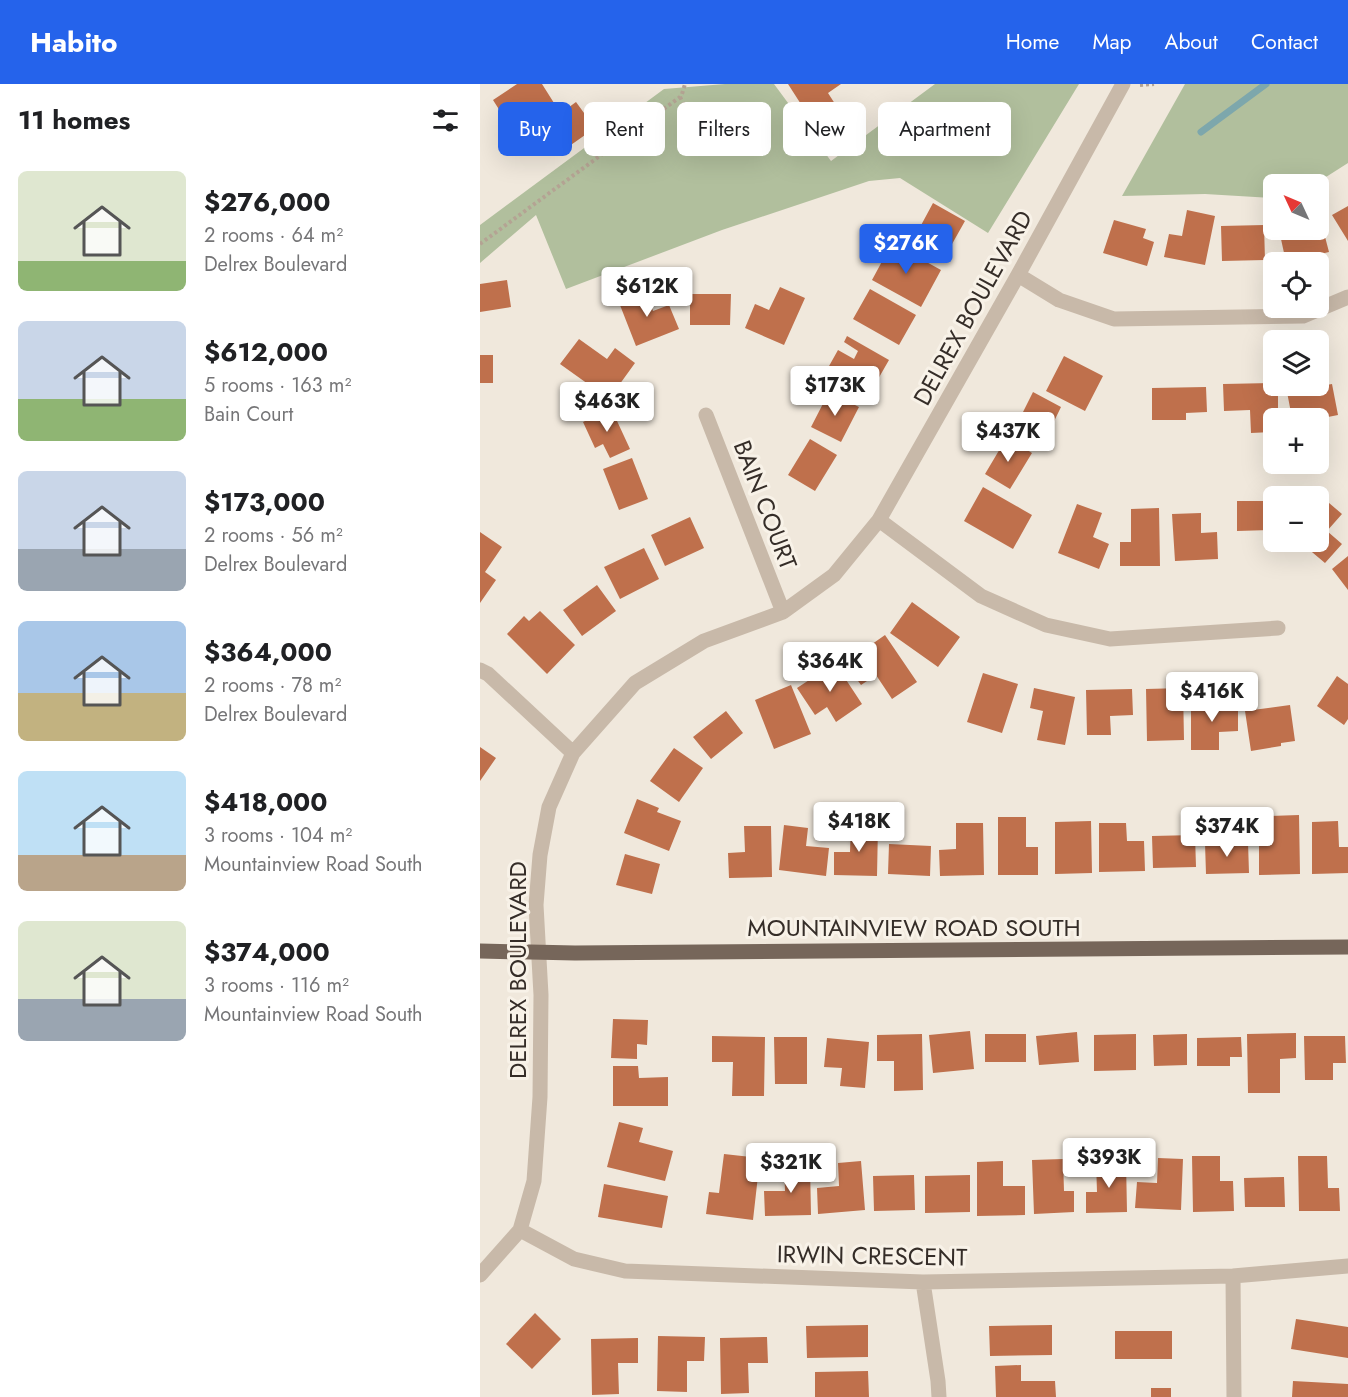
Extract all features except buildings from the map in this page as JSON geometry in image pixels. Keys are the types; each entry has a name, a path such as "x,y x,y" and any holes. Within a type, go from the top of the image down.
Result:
{"main road":[{"name":"MOUNTAINVIEW ROAD SOUTH","path":"480,951 1348,947"}],"street":[{"name":"DELREX BOULEVARD","path":"480,1275 520,1230 534,1180 540,1096 541,995 536,905 540,855 549,807 573,753 635,683 704,641 783,612 834,575 879,520 1123,84"},
{"path":"1018,275 1059,300 1114,319 1303,316 1348,297"},
{"name":"BAIN COURT","path":"706,415 783,612"},
{"path":"879,520 981,596 1046,625 1110,639 1278,628"},
{"path":"480,670 488,674 573,753"},
{"name":"IRWIN CRESCENT","path":"520,1230 574,1259 625,1271 923,1282 1233,1276 1348,1266"},
{"path":"1233,1276 1234,1397"},
{"path":"923,1282 939,1381 939,1397"}],"path":[{"path":"480,244 680,97 685,84"},
{"path":"680,97 683,102"}],"green space":[{"path":"725,84 774,84 787,102 783,102 783,156 827,156 831,161 838,156 866,156 866,135 878,126 878,156 1011,156 1011,102 911,102 935,84 1079,84 988,233 900,178 869,181 722,230 566,289 536,215 480,263 480,225 584,148 584,156 665,156 665,102 646,102 664,89"},
{"path":"1185,84 1348,84 1348,163 1329,175 1263,174 1263,197 1205,194 1122,196"}],"waterway":[{"path":"1201,132 1266,84"}]}
